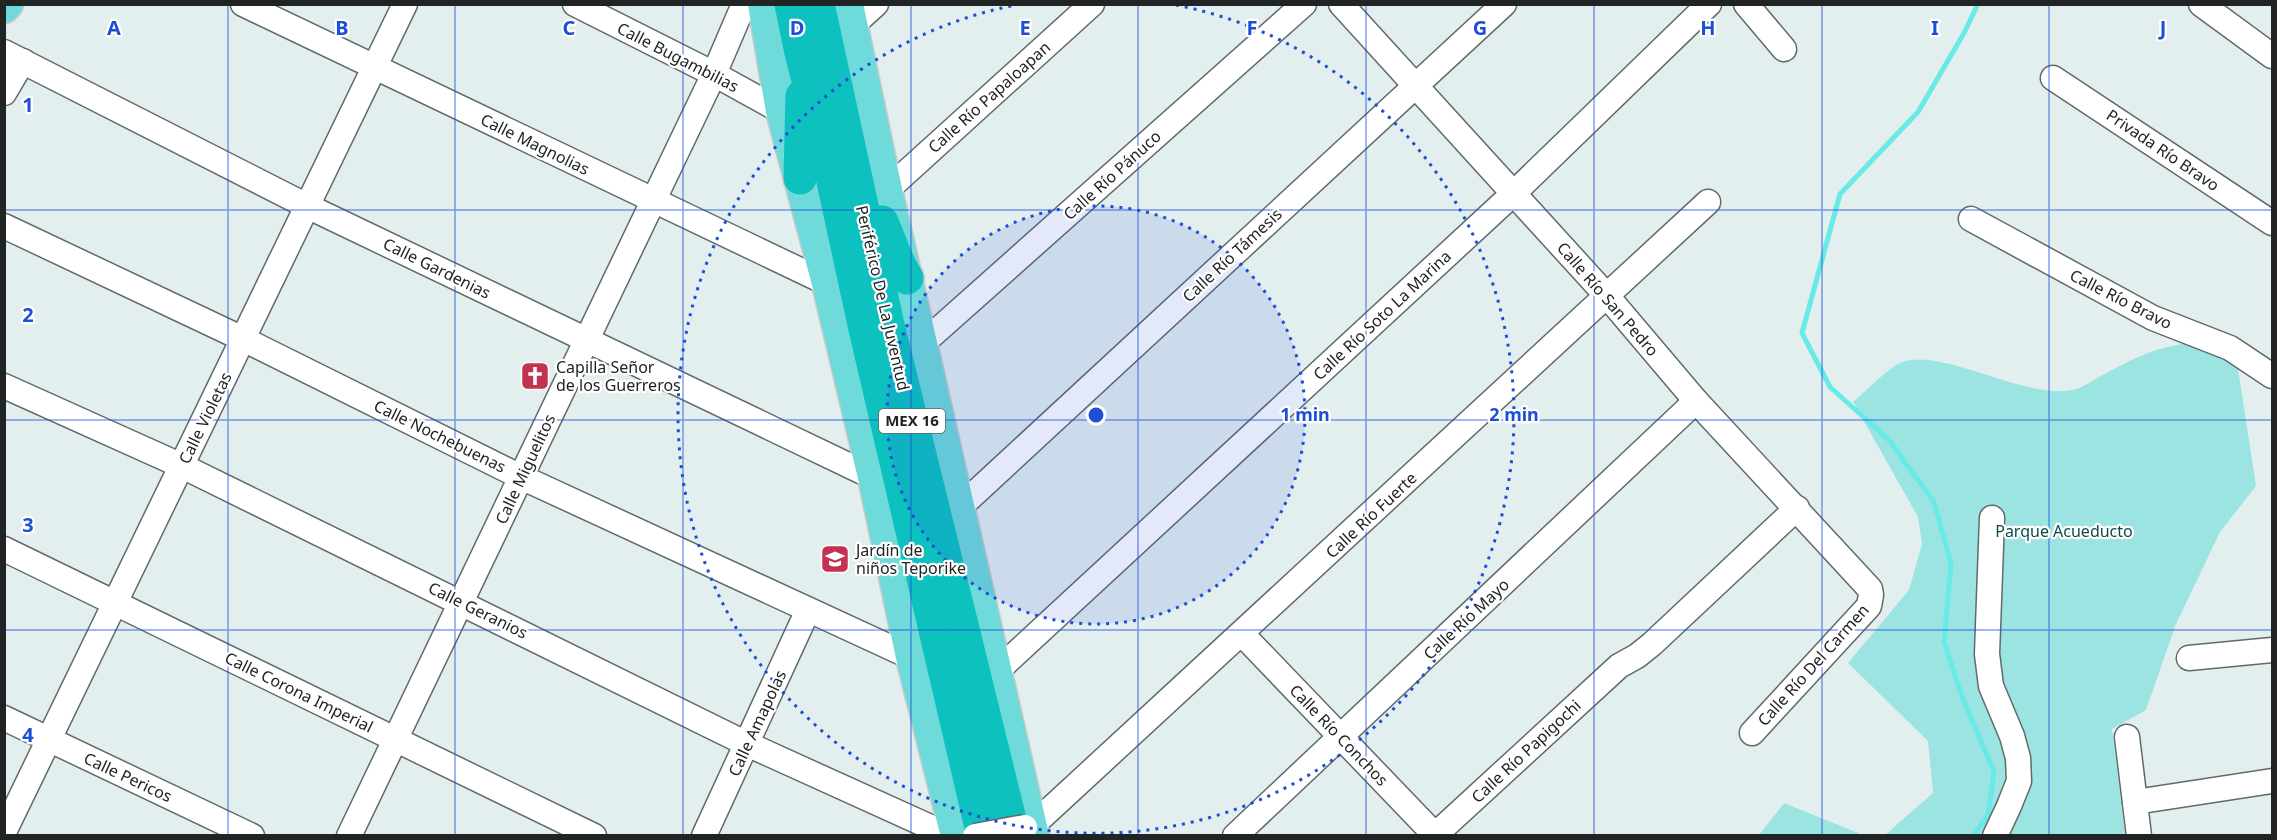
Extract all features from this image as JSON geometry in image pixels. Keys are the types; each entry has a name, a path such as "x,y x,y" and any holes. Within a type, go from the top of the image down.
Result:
{"highway":[{"path":"775,4 789,38 804,65 800,178"},
{"name":"Periférico De La Juventud","path":"791,4 982,836"},
{"name":"Periférico De La Juventud","path":"818,4 888,325 1027,831"},
{"path":"847,11 853,100 853,161 874,204 898,264 907,278"}],"main road":[{"path":"4,8 8,4"},
{"path":"763,4 781,111 827,283 873,477 911,657 956,836"},
{"name":"Periférico De La Juventud","path":"847,11 921,345 997,671 1027,831"}],"street":[{"name":"Calle Magnolias","path":"243,4 827,283"},
{"name":"Calle Violetas","path":"4,832 405,4"},
{"name":"Calle Bugambilias","path":"575,4 714,74 781,111"},
{"name":"Calle Miguelitos","path":"349,836 714,74 744,4"},
{"path":"847,11 876,4"},
{"name":"Calle Río Papaloapan","path":"886,190 1092,4"},
{"name":"Calle Río Pánuco","path":"921,345 1304,4"},
{"name":"Calle Río San Pedro","path":"1341,4 1607,296 1696,400 1866,583 1871,595"},
{"name":"Calle Río Támesis","path":"960,507 1504,4"},
{"name":"Calle Río Soto La Marina","path":"997,671 1514,194 1709,4"},
{"path":"1746,4 1784,49"},
{"path":"2201,4 2272,56"},
{"path":"4,93 14,56"},
{"name":"Calle Gardenias","path":"14,56 307,206 873,477"},
{"name":"Privada Río Bravo","path":"2054,78 2272,223"},
{"name":"Calle Río Fuerte","path":"1027,831 1708,202"},
{"name":"Calle Río Bravo","path":"1971,219 2153,318 2230,348 2272,376"},
{"name":"Calle Nochebuenas","path":"4,226 243,339 521,477 911,657"},
{"name":"Calle Geranios","path":"4,386 182,465 747,744 950,836"},
{"name":"Calle Río Mayo","path":"1235,836 1696,400"},
{"name":"Calle Río Papigochi","path":"1435,835 1619,666 1652,644 1791,502"},
{"path":"1992,518 1987,654 1991,686 2015,747 2019,781 1995,836"},
{"name":"Calle Corona Imperial","path":"4,549 594,836"},
{"name":"Calle Río Del Carmen","path":"1752,733 1869,606 1871,595"},
{"name":"Calle Amapolas","path":"704,836 808,610"},
{"name":"Calle Río Conchos","path":"1242,634 1435,835"},
{"path":"2189,658 2272,650"},
{"name":"Calle Pericos","path":"4,717 252,836"},
{"path":"2127,737 2139,836"},
{"path":"2134,802 2272,782"},
{"path":"975,836 1027,831"}],"green space":[{"name":"Parque Acueducto","path":"2190,343 2237,362 2256,486 2220,532 2176,624 2146,710 2112,729 2125,835 1885,835 1933,793 1928,741 1848,663 1909,590 1922,544 1918,517 1853,402 1893,367 1915,360 1936,361 1959,366 2009,382 2056,391 2080,388 2146,354 2166,347"},
{"path":"1784,803 1863,835 1759,835"}],"waterway":[{"path":"1973,836 1988,815 1994,772 1962,697 1944,642 1951,564 1934,502 1889,440 1830,387 1802,333 1840,194 1918,112 1964,33 1978,4"}],"place":[{"name":"Capilla Señor de los Guerreros","path":"535,376"},
{"name":"Jardín de niños Teporike","path":"835,559"}]}
